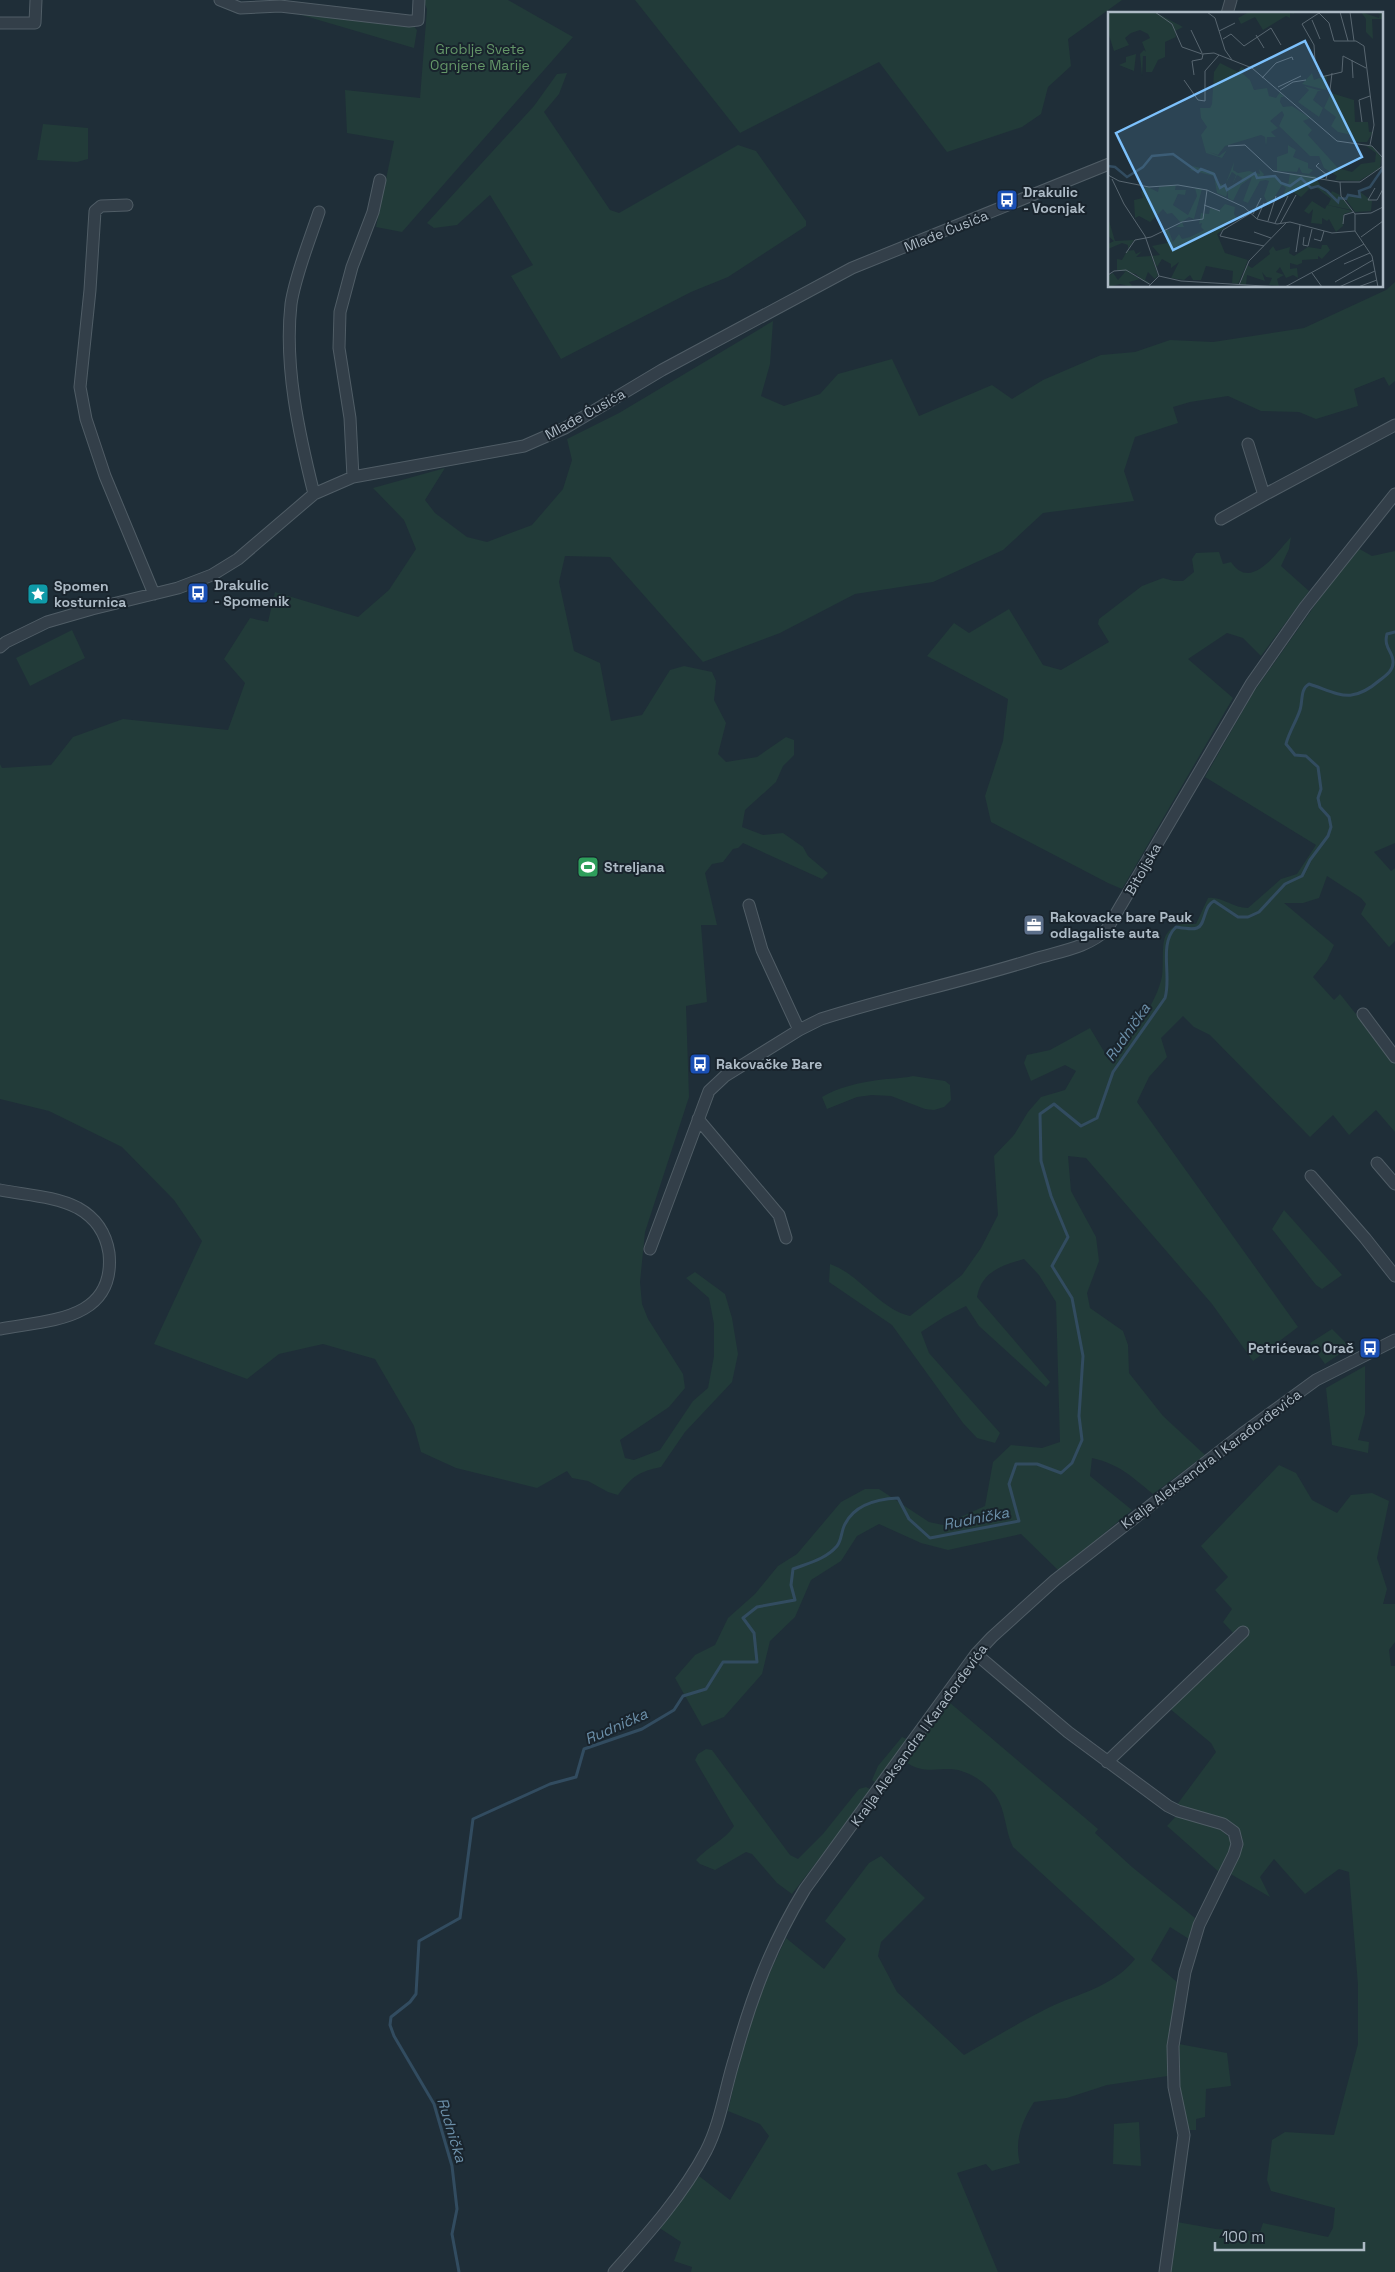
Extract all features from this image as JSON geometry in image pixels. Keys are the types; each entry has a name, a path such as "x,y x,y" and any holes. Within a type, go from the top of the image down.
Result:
{"street":[{"path":"0,23 35,23 36,0"},
{"path":"220,0 240,8 280,6 409,21 418,20 419,0"},
{"name":"Mlađe Ćusića","path":"0,647 6,642 47,622 178,588 212,575 238,559 314,494 353,477 524,446 565,428 662,370 852,268 1108,164"},
{"path":"353,477 350,418 339,348 340,312 352,267 372,212 380,180"},
{"path":"127,205 101,206 95,211 90,290 80,387 86,419 105,476 154,594"},
{"path":"314,494 296,406 290,331 292,302 319,212"},
{"path":"1221,519 1395,425"},
{"path":"1248,444 1264,495"},
{"name":"Bitoljska","path":"650,1249 709,1091 725,1076 799,1030 821,1019 995,972 1089,942 1101,935 1116,916 1252,684 1305,607 1395,494"},
{"path":"749,904 762,950 799,1030"},
{"path":"1363,1014 1395,1057"},
{"path":"698,1119 779,1216 786,1238"},
{"path":"1377,1163 1395,1184"},
{"path":"1311,1176 1395,1276"},
{"path":"0,1190 61,1202 78,1208 94,1220 105,1233 110,1273 104,1289 90,1306 68,1318 0,1330"},
{"name":"Kralja Aleksandra I Karađorđevića","path":"614,2272 673,2201 706,2151 719,2117 735,2057 761,1975 789,1916 806,1889 976,1654 1055,1580 1242,1434 1316,1380 1395,1340"},
{"path":"1107,1762 1243,1632"},
{"path":"976,1654 1068,1732 1168,1806 1178,1811 1223,1824 1234,1832 1236,1836 1234,1854 1199,1925 1186,1972 1173,2046 1174,2088 1184,2135 1165,2272"}],"green space":[{"name":"Groblje Svete Ognjene Marije","path":"423,0 508,0 573,37 402,232 376,227 394,141 347,133 345,90 420,98 427,9"},
{"path":"635,0 1122,0 1068,39 1071,66 1048,87 1041,114 1022,127 947,152 879,62 740,133"},
{"path":"288,11 409,21 417,30 414,48"},
{"path":"567,73 559,94 544,112 610,210 619,213 738,145 756,151 806,221 806,226 728,277 691,292 561,359 511,276 533,265 490,195 457,225 434,228 427,223 534,106 557,74"},
{"path":"43,124 88,128 88,159 77,162 37,160"},
{"path":"1395,282 1395,381 1389,386 1384,377 1354,389 1358,406 1316,419 1299,412 1261,411 1228,396 1190,402 1173,407 1178,423 1135,437 1124,471 1134,501 1043,513 1003,550 933,582 855,594 780,633 703,662 610,557 565,556 559,582 574,651 600,663 611,721 642,715 670,670 684,666 712,672 716,681 714,700 726,723 718,754 726,762 757,757 786,737 794,740 794,755 783,766 776,782 745,810 742,827 763,835 783,833 803,847 808,856 828,873 822,879 743,843 738,848 733,849 723,862 712,864 705,873 717,925 701,925 707,1002 686,1006 689,1097 645,1232 640,1282 642,1304 648,1319 683,1374 685,1388 669,1407 620,1440 625,1458 634,1460 660,1450 693,1401 708,1388 714,1356 714,1324 709,1298 686,1278 695,1272 725,1294 732,1318 738,1354 732,1382 685,1432 661,1467 636,1476 618,1495 608,1492 588,1481 572,1478 567,1471 537,1488 456,1468 421,1452 414,1426 375,1359 323,1344 279,1354 247,1379 154,1344 202,1241 174,1200 122,1147 49,1111 0,1099 0,764 2,768 51,765 73,737 123,719 228,730 245,683 224,659 250,618 268,622 275,592 358,617 389,590 416,549 404,520 373,488 445,468 425,500 435,513 467,537 487,542 532,525 563,489 572,460 567,439 619,413 773,321 770,364 761,396 784,406 820,394 838,374 892,359 919,416 992,385 1012,399 1043,380 1101,355 1135,352 1170,340 1213,342 1304,328 1386,290"},
{"path":"1291,537 1289,549 1281,566 1309,591 1261,656 1243,638 1227,633 1188,659 1233,698 1122,889 991,822 985,796 1003,741 1008,699 927,656 954,623 969,633 1009,609 1043,665 1061,670 1109,642 1098,624 1099,619 1142,586 1163,578 1183,581 1194,572 1192,559 1196,553 1219,552 1223,564 1231,562 1239,570 1247,573 1263,567"},
{"path":"1356,547 1372,556 1395,551 1395,843 1374,852 1391,871 1395,868 1395,941 1389,947 1361,914 1366,904 1361,898 1327,876 1319,898 1303,903 1284,903 1334,945 1327,960 1313,977 1334,1000 1340,994 1395,1063 1395,1132 1376,1110 1349,1135 1333,1115 1310,1137 1210,1035 1194,1027 1183,1016 1161,1038 1167,1057 1149,1077 1137,1102 1298,1327 1253,1361 1212,1304 1086,1158 1068,1156 1071,1191 1096,1237 1099,1261 1087,1293 1090,1308 1123,1331 1128,1345 1129,1373 1163,1416 1205,1455 1153,1494 1117,1467 1092,1458 1090,1476 1132,1510 1059,1571 1021,1534 948,1550 921,1543 879,1524 857,1536 841,1561 811,1580 795,1617 770,1641 762,1674 724,1717 702,1726 675,1678 695,1655 715,1645 728,1618 755,1594 778,1566 797,1554 841,1502 865,1489 879,1489 929,1522 943,1525 985,1506 993,1462 1011,1445 1042,1448 1060,1442 1056,1302 1039,1275 1024,1259 1000,1267 988,1275 983,1281 977,1297 1050,1382 1046,1387 979,1326 966,1306 921,1332 929,1353 1000,1433 995,1443 977,1438 963,1423 892,1325 829,1282 830,1264 851,1276 888,1306 910,1316 962,1275 981,1248 998,1215 994,1156 1014,1135 1028,1112 1041,1097 1065,1090 1076,1071 1065,1065 1031,1081 1024,1063 1027,1055 1050,1050 1090,1028 1109,1060 1141,1021 1154,998 1162,976 1164,939 1172,928 1179,925 1196,924 1208,898 1248,908 1281,879 1297,874 1316,845 1205,777 1253,693"},
{"path":"72,630 85,658 30,686 16,658"},
{"path":"913,1076 945,1081 950,1085 951,1100 944,1107 934,1110 925,1109 891,1096 872,1095 857,1097 827,1109 822,1097 856,1084"},
{"path":"1284,1210 1342,1275 1322,1289 1316,1285 1272,1229"},
{"path":"1332,1329 1350,1347 1325,1364 1310,1343"},
{"path":"1365,1366 1365,1414 1358,1440 1369,1442 1368,1453 1332,1445 1326,1388"},
{"path":"1279,1465 1296,1473 1312,1500 1337,1513 1351,1495 1372,1493 1389,1501 1377,1558 1387,1589 1383,1604 1395,1604 1395,1642 1389,1650 1391,1666 1395,1666 1395,2272 1169,2272 1177,2222 1216,2229 1260,2232 1263,2223 1328,2237 1333,2228 1335,2208 1271,2191 1267,2180 1272,2140 1285,2132 1334,2135 1358,2044 1358,1985 1349,1872 1339,1869 1305,1894 1274,1859 1260,1877 1270,1897 1229,1873 1242,1848 1242,1836 1238,1828 1230,1821 1220,1817 1176,1806 1216,1752 1211,1743 1169,1708 1235,1635 1223,1622 1232,1609 1215,1590 1228,1577 1201,1546"},
{"path":"949,1702 1098,1829 1095,1833 1132,1867 1195,1918 1189,1939 1170,1927 1151,1960 1177,1982 1168,2076 1107,2085 1067,2098 1034,2102 1020,2131 1018,2155 1020,2163 992,2171 986,2164 957,2173 998,2272 691,2272 692,2267 674,2261 681,2242 658,2227 699,2176 730,2200 769,2136 760,2124 728,2111 744,2041 765,1983 786,1938 824,1969 846,1939 825,1921 869,1863 881,1856 925,1898 881,1942 878,1956 897,1992 964,2055 1048,2008 1106,1983 1126,1969 1135,1959 1013,1847 999,1802 988,1786 964,1772 951,1769 922,1769 906,1762"},
{"path":"902,1737 907,1739 876,1783 872,1780 878,1766"},
{"path":"706,1749 712,1750 790,1855 798,1859 823,1834 859,1789 866,1787 872,1790 792,1894 777,1883 752,1854 746,1852 715,1870 700,1864 696,1860 734,1826 695,1760 698,1754"},
{"path":"1177,1815 1216,1827 1228,1836 1232,1843 1219,1872 1167,1826"},
{"path":"1179,2044 1227,2053 1231,2086 1206,2089 1205,2117 1196,2119 1196,2130 1188,2130 1181,2098 1177,2065"},
{"path":"1139,2122 1141,2166 1113,2164 1114,2124"}],"waterway":[{"name":"Rudnička","path":"459,2272 452,2234 457,2209 452,2166 434,2104 394,2036 390,2025 391,2017 410,2002 416,1994 419,1941 460,1918 473,1819 550,1784 576,1777 584,1749 642,1729 674,1710 683,1696 706,1689 723,1662 757,1662 754,1633 743,1618 757,1607 795,1600 791,1585 793,1569 817,1560 833,1550 839,1544 849,1517 861,1507 875,1501 898,1498 909,1519 930,1538 1019,1521 1009,1484 1016,1464 1037,1464 1061,1473 1072,1463 1082,1440 1079,1416 1083,1356 1072,1298 1052,1266 1068,1237 1051,1196 1041,1161 1040,1114 1054,1104 1081,1126 1097,1118 1113,1072 1165,998 1167,989 1166,951 1171,934 1176,927 1192,929 1200,926 1210,903 1214,901 1238,917 1248,917 1259,912 1285,884 1302,876 1310,860 1328,836 1331,827 1329,817 1320,807 1318,798 1321,789 1318,767 1306,756 1295,755 1286,744 1300,710 1304,689 1309,684 1337,694 1353,695 1370,688 1386,675 1393,666 1393,659 1386,639 1387,634 1395,632"}],"place":[{"name":"Drakulic - Vocnjak","path":"1007,200"},
{"name":"Drakulic - Spomenik","path":"198,593"},
{"name":"Spomen kosturnica","path":"38,594"},
{"name":"Streljana","path":"588,867"},
{"name":"Rakovacke bare Pauk odlagaliste auta","path":"1034,925"},
{"name":"Rakovačke Bare","path":"700,1064"},
{"name":"Petrićevac Orač","path":"1370,1348"}]}
